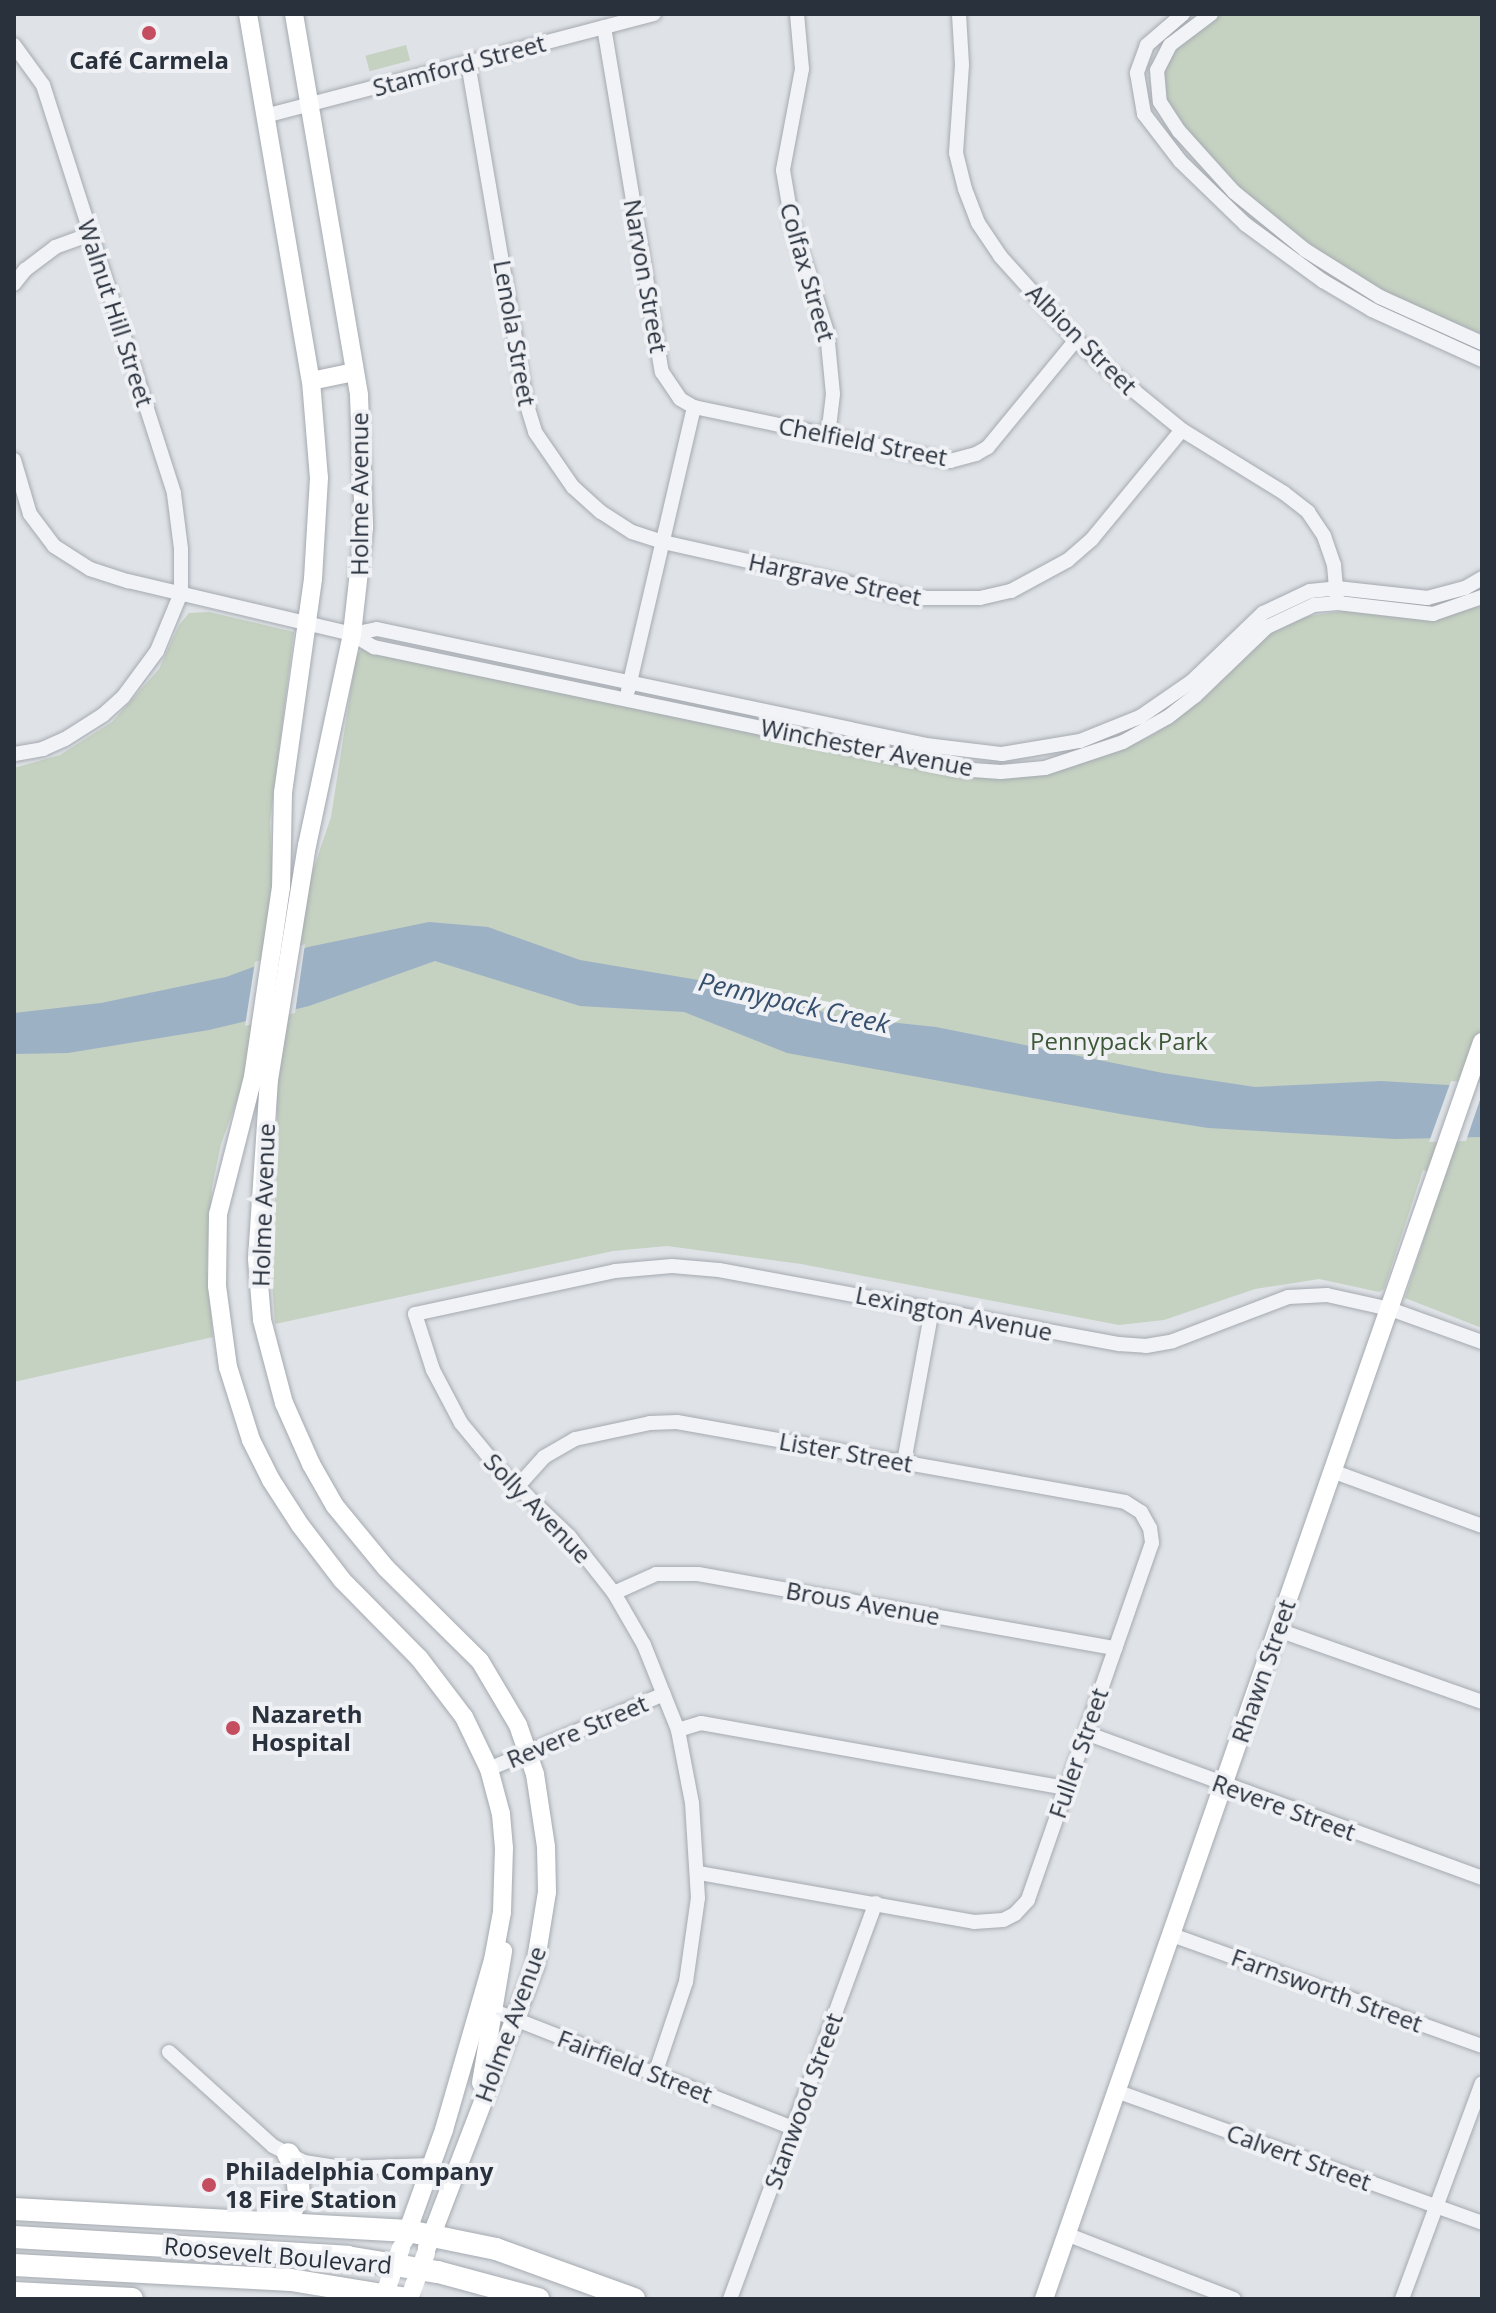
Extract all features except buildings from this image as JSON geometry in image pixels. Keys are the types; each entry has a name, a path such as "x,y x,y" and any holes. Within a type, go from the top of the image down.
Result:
{"highway":[{"path":"268,2222 292,2209 299,2195 297,2170 288,2154"},
{"name":"Roosevelt Boulevard","path":"14,2209 268,2222 405,2239 519,2256 634,2299"},
{"name":"Roosevelt Boulevard","path":"14,2237 347,2257 438,2272 538,2299"},
{"name":"Roosevelt Boulevard","path":"14,2265 291,2280 408,2299"},
{"path":"14,2293 132,2299"}],"main road":[{"name":"Holme Avenue","path":"248,14 311,381 319,478 318,534 308,625 283,793 286,912"},
{"name":"Holme Avenue","path":"294,14 354,372 362,433 364,527 352,634 286,912 261,1078 257,1259 262,1320 284,1403 311,1464 335,1506 386,1568 480,1661 518,1725 529,1751 541,1802 547,1892 535,1966 408,2299"},
{"path":"311,381 354,372"},
{"name":"Rhawn Street","path":"1044,2299 1482,1042"},
{"name":"Holme Avenue","path":"261,1078 218,1214 217,1286 228,1367 251,1440 285,1504 325,1558 368,1609 419,1658 447,1691 489,1769 501,1814 504,1848 502,1912 486,2008 383,2299"},
{"path":"474,2121 486,2008"}],"street":[{"name":"Stamford Street","path":"265,116 654,14"},
{"name":"Colfax Street","path":"797,14 802,69 783,170 792,223 827,332 833,394 828,436"},
{"name":"Albion Street","path":"959,14 962,65 956,153 978,223 1000,256 1076,340 1182,430 1284,493 1308,512 1324,536 1337,596"},
{"path":"1183,14 1147,45 1141,59 1137,88 1145,116 1180,161 1245,224 1282,253 1372,310 1482,360"},
{"path":"1211,14 1170,45 1162,57 1157,78 1163,108 1203,159 1268,222 1380,297 1482,343"},
{"name":"Narvon Street","path":"604,27 662,372 680,399 694,407"},
{"name":"Walnut Hill Street","path":"14,45 43,85 174,494 181,549 181,593"},
{"name":"Lenola Street","path":"468,63 526,402 535,432 573,487 601,512 632,532 663,542"},
{"path":"1145,116 1163,108"},
{"path":"14,284 25,270 55,247 90,234"},
{"path":"1372,310 1380,297"},
{"name":"Chelfield Street","path":"694,407 950,461 976,454 988,447 1076,340"},
{"path":"628,691 694,407"},
{"name":"Hargrave Street","path":"663,542 914,598 980,598 1011,591 1068,560 1092,539 1182,430"},
{"name":"Winchester Avenue","path":"14,460 30,514 54,546 90,569 308,625 352,634 377,629 958,769 1001,772 1045,768 1101,751 1148,721 1263,613 1310,591 1433,614 1482,597"},
{"name":"Winchester Avenue","path":"1337,596 1427,598 1465,588 1482,578"},
{"path":"14,754 43,749 65,739 103,715 123,697 157,651 181,593"},
{"name":"Winchester Avenue","path":"628,691 960,751 1002,754 1080,741 1148,721"},
{"path":"884,753 886,737"},
{"name":"Lexington Avenue","path":"415,1314 615,1271 672,1266 719,1270 1119,1344 1146,1346 1199,1333 1288,1297 1327,1295 1390,1309 1482,1342"},
{"path":"904,1462 932,1309"},
{"name":"Solly Avenue","path":"415,1314 446,1397 478,1445 569,1536 614,1593 644,1645 678,1730 692,1803 698,1873 693,1949 686,1982 655,2074"},
{"name":"Lister Street","path":"518,1486 544,1457 575,1439 650,1423 677,1422 1125,1502 1141,1512 1150,1528 1152,1543 1147,1558"},
{"path":"1332,1471 1482,1526"},
{"name":"Fuller Street","path":"876,1903 984,1923 1003,1920 1028,1900 1147,1558"},
{"name":"Brous Avenue","path":"614,1593 656,1574 698,1574 1115,1648"},
{"path":"1278,1630 1482,1702"},
{"name":"Revere Street","path":"489,1769 664,1694"},
{"name":"Revere Street","path":"678,1730 701,1723 1066,1788"},
{"name":"Revere Street","path":"1086,1733 1482,1878"},
{"path":"698,1873 876,1903"},
{"name":"Stanwood Street","path":"730,2299 876,1903"},
{"name":"Farnsworth Street","path":"1172,1935 1482,2046"},
{"name":"Fairfield Street","path":"486,2008 792,2128"},
{"path":"169,2052 260,2135 288,2154 322,2166 341,2168 432,2165"},
{"path":"1402,2299 1482,2083"},
{"name":"Calvert Street","path":"1116,2091 1482,2223"},
{"path":"1066,2234 1234,2299"}],"green space":[{"path":"1221,14 1482,14 1482,334 1402,302 1345,271 1246,198 1179,126 1160,91 1162,69 1176,47"},
{"path":"406,45 410,60 370,71 365,56"},
{"name":"Pennypack Park","path":"1482,605 1482,1328 1405,1298 1444,1176 1423,1170 1384,1289 1379,1292 1319,1279 1255,1289 1164,1320 1119,1325 801,1264 667,1246 613,1251 275,1324 270,1256 279,1147 276,1096 243,1084 221,1144 212,1187 207,1266 213,1337 14,1382 14,768 60,755 112,722 159,669 179,625 189,613 209,612 294,632 270,822 273,878 304,897 331,817 356,656 362,649 930,769 1068,768 1121,750 1154,734 1202,700 1264,637 1296,618 1343,611 1430,621"}],"water":[{"path":"429,922 488,927 580,960 728,985 841,1017 936,1027 1163,1073 1255,1087 1381,1081 1482,1087 1482,1137 1395,1139 1208,1128 1126,1115 787,1053 684,1012 580,1006 435,961 309,1006 209,1030 68,1053 14,1054 14,1013 101,1003 226,977 308,947"}],"pier":[{"path":"305,944 295,1013 245,1026 255,962"},
{"path":"1451,1081 1482,1083 1482,1094 1466,1141 1429,1142"}],"place":[{"name":"Café Carmela","path":"149,33"},
{"name":"Nazareth Hospital","path":"233,1728"},
{"name":"Philadelphia Company 18 Fire Station","path":"209,2185"}],"water label":[{"name":"Pennypack Creek","path":"794,1003"}]}
